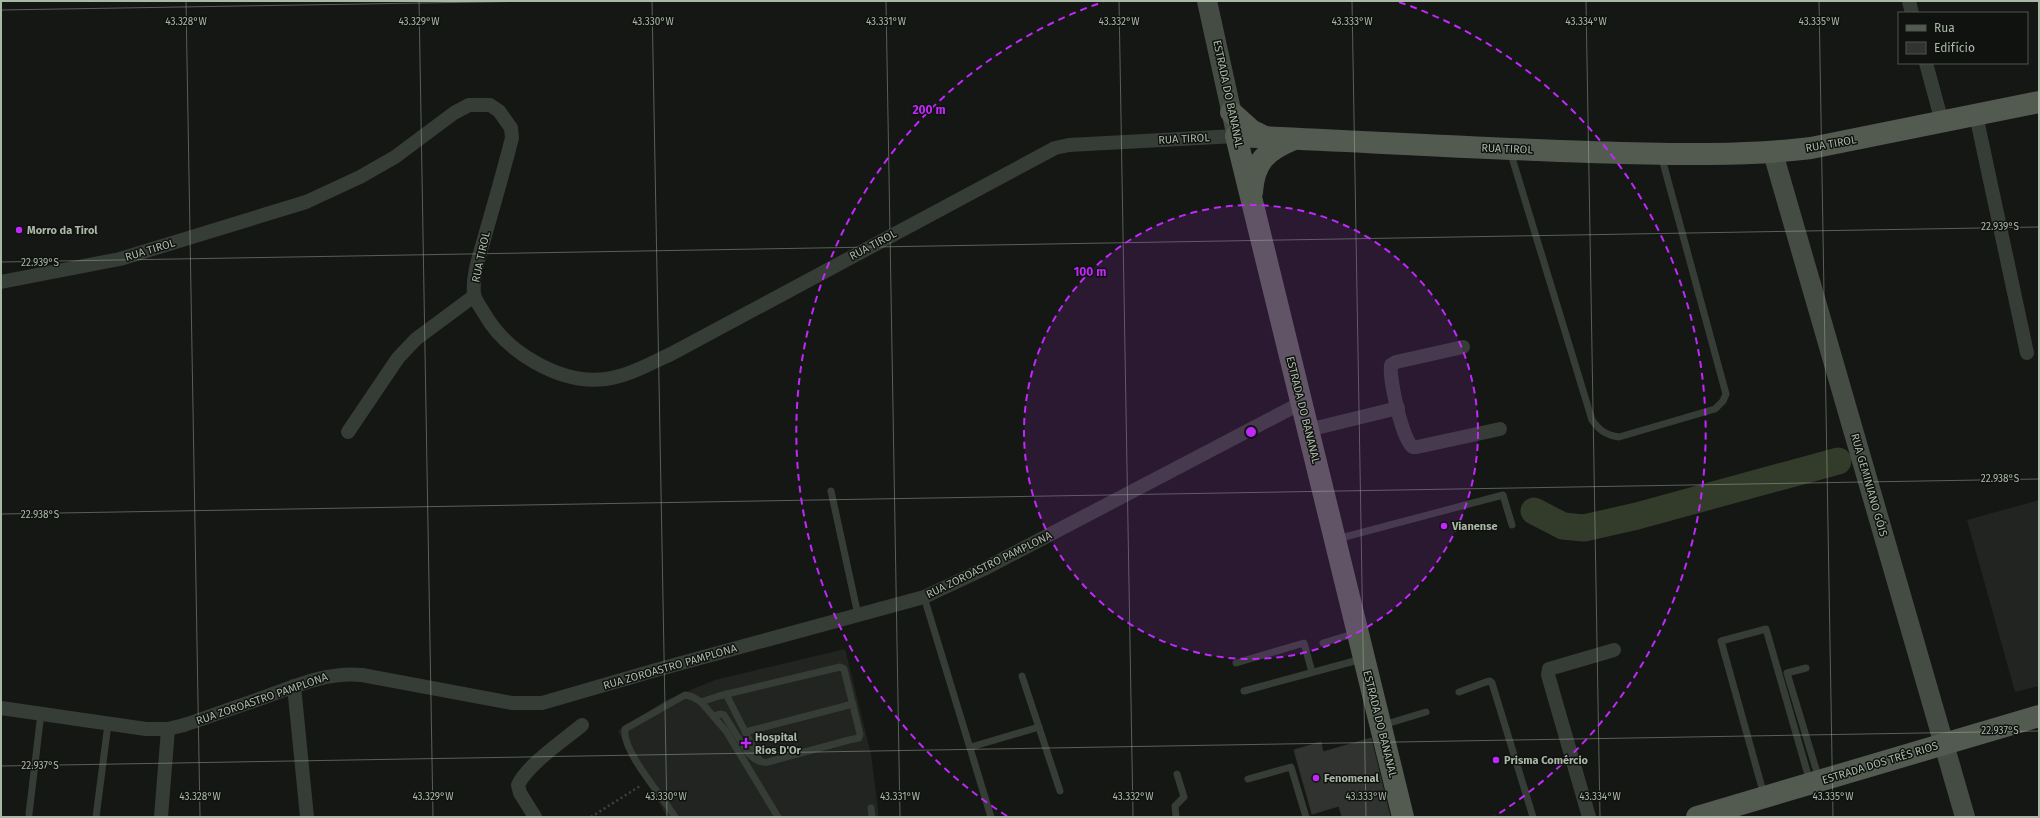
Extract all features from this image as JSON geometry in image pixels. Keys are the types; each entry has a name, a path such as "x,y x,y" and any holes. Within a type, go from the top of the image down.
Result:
{"main road":[{"name":"RUA TIROL","path":"1236,136 1510,149 1661,154 1773,153 1811,148 1976,116 2039,102"},
{"path":"1231,112 1251,130 1265,138"},
{"name":"ESTRADA DO BANANAL","path":"1236,136 1403,817"},
{"path":"1251,199 1254,176 1261,160 1277,146 1295,139"},
{"name":"ESTRADA DOS TRÊS RIOS","path":"1697,817 2039,716"}],"street":[{"name":"ESTRADA DO BANANAL","path":"1207,1 1236,136"},
{"path":"1909,1 1912,12"},
{"path":"1926,64 1942,122"},
{"name":"RUA TIROL","path":"1,282 120,259 306,202 360,178 395,157 454,113 469,105 490,105 499,111 511,128 512,138 478,260 474,296 489,322 509,345 529,359 554,371 579,378 606,379 630,373 671,354 1055,148 1069,145 1236,136"},
{"path":"1976,116 2027,353"},
{"name":"RUA GEMINIANO GÓIS","path":"1773,153 1965,817"},
{"path":"348,432 398,358 416,339 474,296"},
{"path":"1462,347 1396,362 1391,365 1391,377 1408,441 1413,447 1500,429"},
{"name":"RUA ZOROASTRO PAMPLONA","path":"1,708 146,729 168,729 184,725 294,686 324,677 343,674 362,675 512,703 542,704 656,670 924,597 984,569 1301,403"},
{"path":"1308,430 1398,408"},
{"path":"1589,817 1548,675 1549,669 1614,650"},
{"path":"294,686 307,817"},
{"path":"535,817 520,793 518,785 521,778 554,747 582,725"},
{"path":"160,817 168,729"}],"lane":[{"path":"1510,149 1592,420 1599,430 1608,435 1619,437 1715,410 1723,401 1726,394 1661,154"},
{"path":"831,491 858,615"},
{"path":"1335,539 1503,495 1512,525"},
{"path":"924,597 991,817"},
{"path":"1765,797 1721,641 1766,629 1815,782"},
{"path":"1323,642 1358,633"},
{"path":"1236,663 1304,643 1312,672"},
{"path":"1244,692 1364,658"},
{"path":"700,702 726,694 840,667 844,669 860,734 859,738 768,762 760,762 752,757 748,752 724,715 720,714 713,716"},
{"path":"1806,668 1787,674 1815,782"},
{"path":"1022,676 1060,791"},
{"path":"1459,692 1486,682 1490,681 1492,683 1533,817"},
{"path":"726,694 760,762"},
{"path":"675,817 638,764 624,736 625,729 684,696 693,697 700,702 726,731 778,817"},
{"path":"745,732 853,704"},
{"path":"1380,726 1426,712"},
{"path":"29,814 41,714"},
{"path":"96,817 108,724"},
{"path":"970,747 1038,727"},
{"path":"1248,779 1291,767 1306,817"},
{"path":"1176,817 1175,806 1184,797 1177,774"},
{"path":"871,808 872,817"}],"path":[{"path":"591,817 642,785"}],"shaded area":[{"path":"2039,500 2039,686 2015,692 1967,520"},
{"name":"Hospital Rios D'Or","path":"845,649 871,754 879,817 667,817 618,731 666,700 715,680"}],"building":[{"path":"1371,738 1390,817 1342,817 1339,806 1312,814 1294,750 1321,742 1323,752"}],"waterway":[{"path":"1534,511 1563,526 1584,528 1637,516 1838,461"}],"place":[{"name":"Morro da Tirol","path":"19,230"},
{"name":"Vianense","path":"1444,526"},
{"name":"Hospital Rios D'Or","path":"746,743"},
{"name":"Prisma Comércio","path":"1496,760"},
{"name":"Fenomenal","path":"1316,778"}]}
